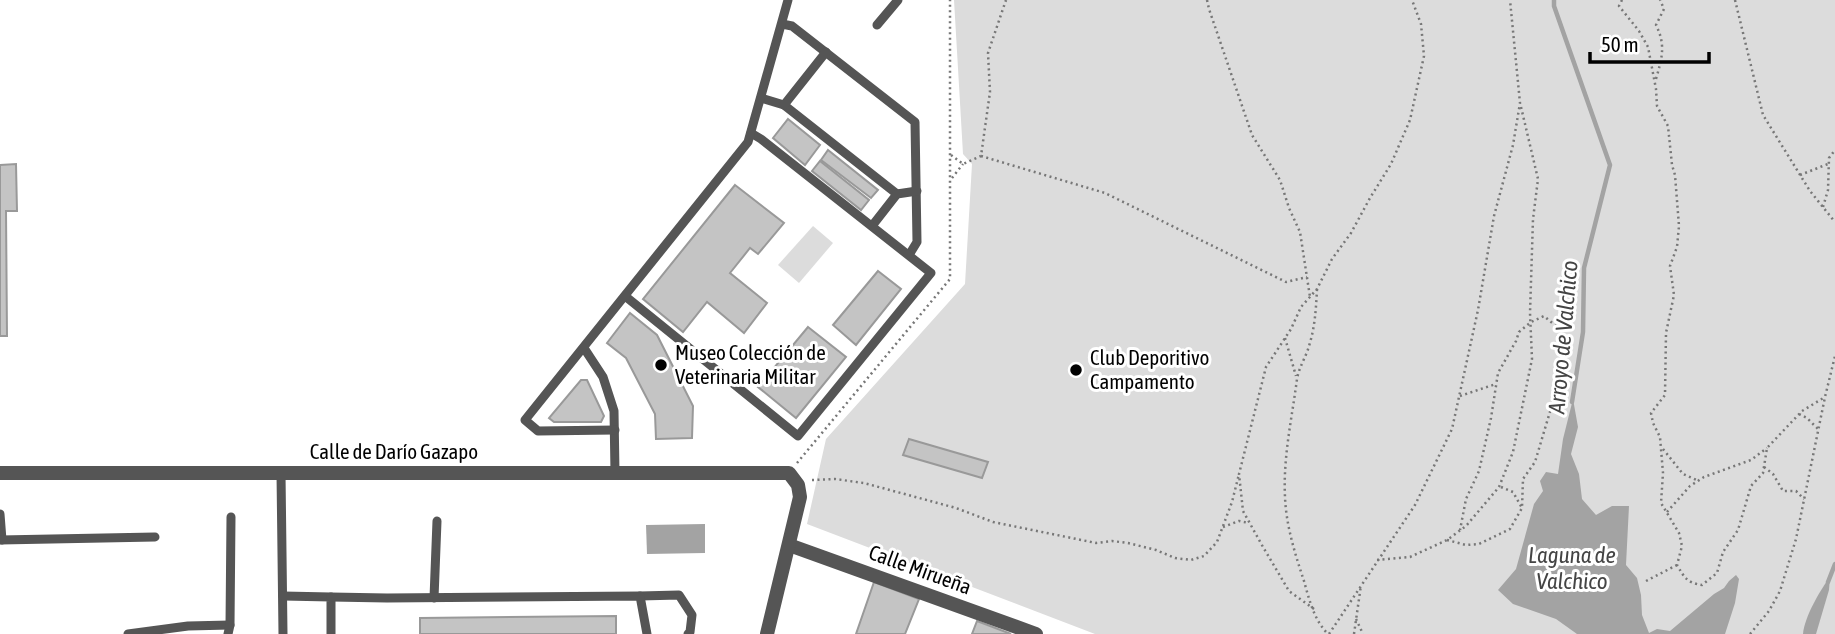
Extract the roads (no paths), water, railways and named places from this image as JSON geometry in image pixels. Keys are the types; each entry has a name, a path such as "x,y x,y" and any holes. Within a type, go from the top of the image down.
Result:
{"street":[{"name":"Calle de Darío Gazapo","path":"0,473 789,473 798,485 800,496 789,545"},
{"path":"767,634 789,545"},
{"name":"Calle Mirueña","path":"789,545 1036,634"}],"lane":[{"path":"615,430 538,431 525,420 748,142 788,0"},
{"path":"877,25 898,0"},
{"path":"782,24 792,26 915,122 917,242 909,255"},
{"path":"784,105 826,52"},
{"path":"761,98 784,105 897,194"},
{"path":"625,296 798,436 931,273 751,133"},
{"path":"872,226 897,194 917,191"},
{"path":"584,348 603,377 614,411 615,473"},
{"path":"281,473 284,634"},
{"path":"0,514 1,540 155,537"},
{"path":"128,634 188,626 229,630 231,517"},
{"path":"434,598 437,521"},
{"path":"283,596 434,598 679,595 692,615 688,634"},
{"path":"640,596 647,634"},
{"path":"331,597 331,634"}],"water":[{"name":"Laguna de Valchico","path":"1573,399 1578,427 1571,454 1579,474 1582,499 1596,515 1612,506 1629,506 1626,565 1637,578 1642,615 1649,633 1657,629 1670,631 1724,588 1736,575 1739,579 1735,603 1725,634 1577,634 1556,619 1513,604 1498,590 1516,569 1534,504 1543,491 1540,481 1546,472 1558,474"},
{"path":"705,524 705,553 647,554 646,525"},
{"path":"1830,577 1829,590 1816,634 1803,634 1813,604"}],"waterway":[{"name":"Arroyo de Valchico","path":"1554,0 1610,165 1584,268 1583,332 1572,402"},
{"path":"1828,582 1835,564"}],"place":[{"name":"Museo Colección de Veterinaria Militar","path":"661,365"},
{"name":"Club Deporitivo Campamento","path":"1076,370"}]}
